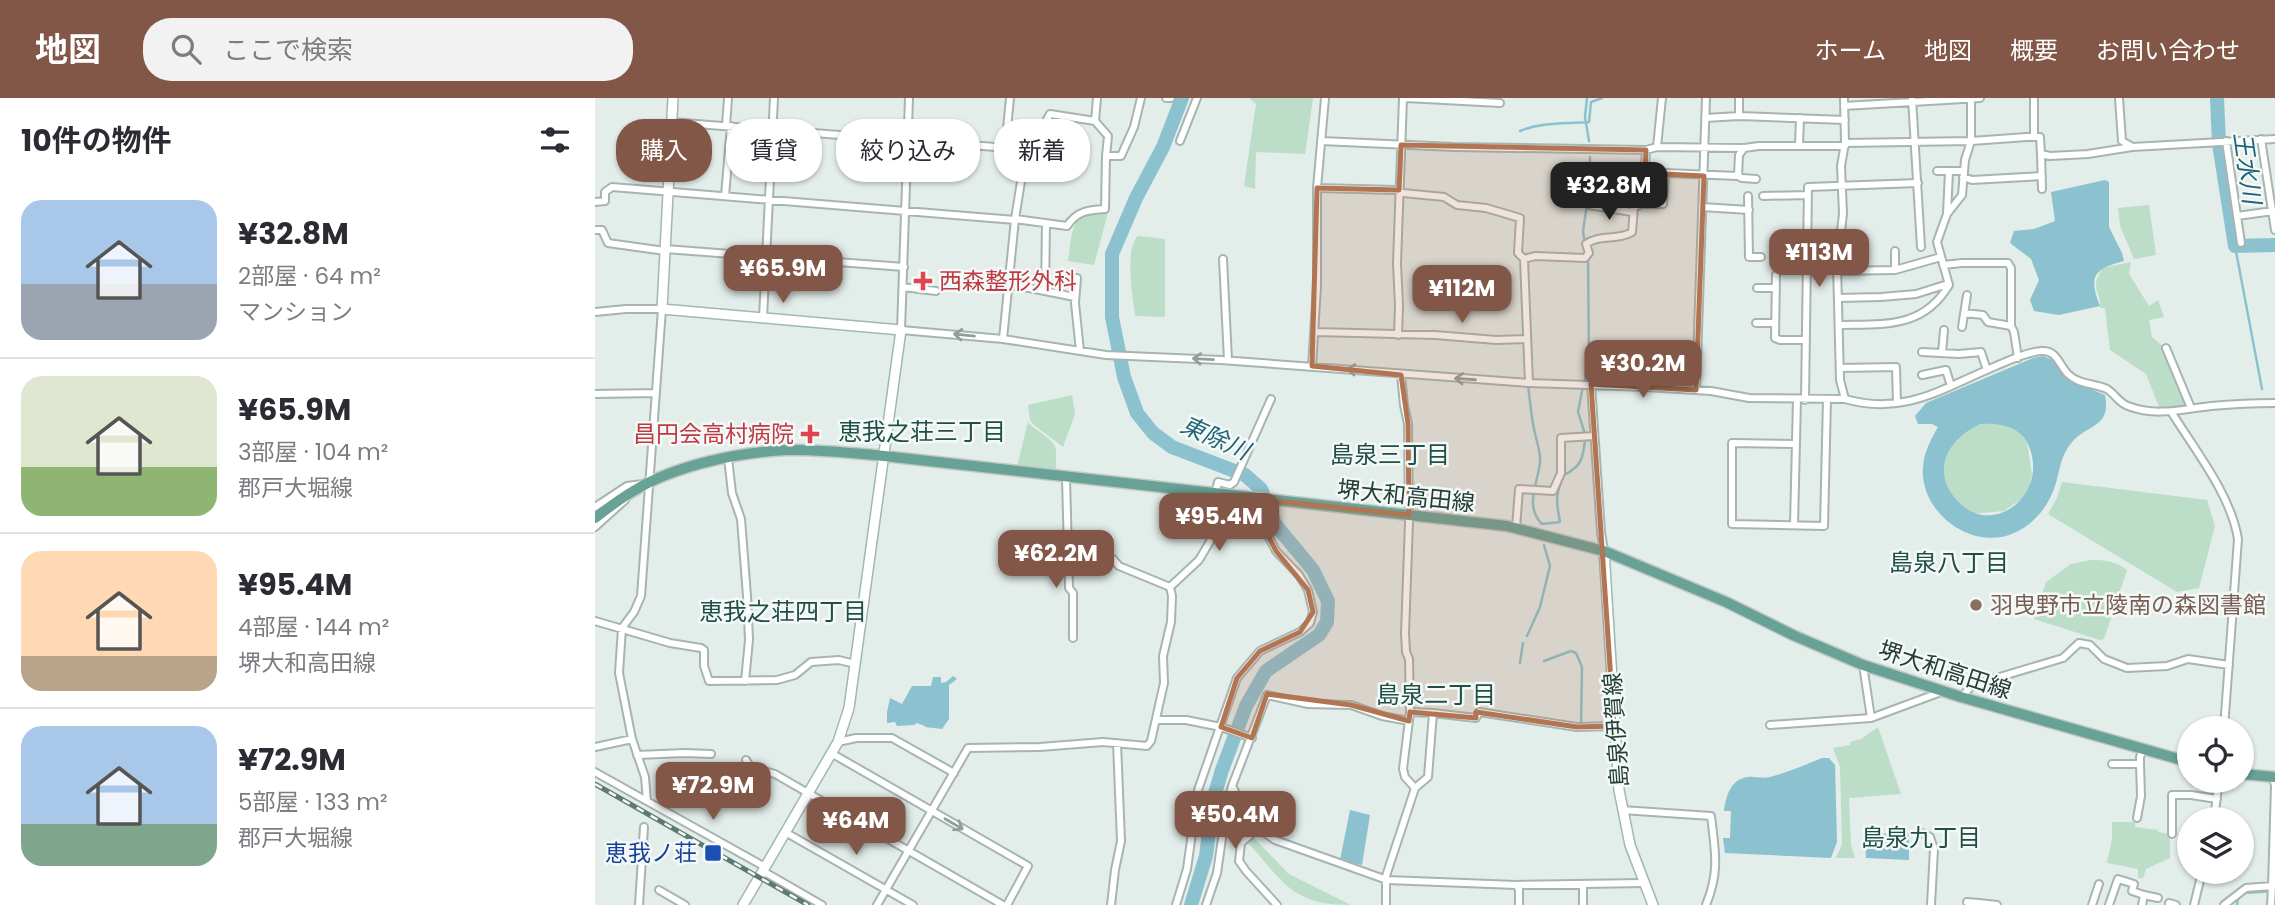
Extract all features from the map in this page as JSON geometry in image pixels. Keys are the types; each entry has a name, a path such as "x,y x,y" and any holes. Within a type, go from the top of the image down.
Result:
{"main road":[{"path":"671,119 673,98"},
{"path":"668,182 662,309 901,330 849,708 838,742 743,905"},
{"name":"堺大和高田線","path":"595,518 635,489 691,467 728,458 787,450 820,450 1516,528 1604,551 1726,602 1795,636 1864,665 1961,697 2177,759"},
{"name":"島泉伊賀線","path":"1604,551 1614,726 1622,810 1630,845 1653,905"},
{"path":"2254,776 2274,777"}],"street":[{"path":"728,98 729,119"},
{"path":"773,119 774,98"},
{"path":"909,98 909,119"},
{"path":"1008,119 1010,98"},
{"path":"1095,121 1097,98"},
{"path":"1106,156 1121,156 1134,127 1141,98"},
{"path":"1180,141 1197,98"},
{"path":"1312,366 1316,332 1317,188 1325,98"},
{"path":"1398,335 1399,191 1405,98 1500,103 1497,98"},
{"path":"1657,147 1662,98"},
{"path":"1696,390 1706,98"},
{"path":"1739,98 1739,116"},
{"path":"1947,214 1962,195 1971,141 1971,98"},
{"path":"1845,398 1840,368 1837,271 1843,214 1844,102 1980,98"},
{"path":"2034,98 2034,137"},
{"path":"2119,98 2122,141 2132,147"},
{"path":"1912,100 1921,247"},
{"path":"1047,119 1050,114 1082,119"},
{"path":"1705,117 1845,120"},
{"path":"1799,145 1800,118"},
{"path":"595,202 605,201 605,192 612,187 1015,219 1067,226 1074,216 1090,210 1105,209 1108,136 1095,121 1090,120"},
{"path":"1321,141 1646,150 1657,147 1744,148 2034,137 2040,138 2042,189"},
{"path":"2261,139 2275,230"},
{"path":"2041,154 2088,154 2132,147 2275,139"},
{"path":"2226,141 2241,243"},
{"path":"1738,176 1739,155 1744,148"},
{"path":"1643,204 1646,150"},
{"path":"1937,171 1964,174 1972,180 2042,176"},
{"path":"1839,325 1905,321 1931,309 1943,295 1948,284 1937,242 1947,214 1949,171"},
{"path":"1524,260 1535,256 1585,258 1588,253 1586,244 1592,239 1625,237 1632,232 1634,207 1663,204 1665,173 1756,179"},
{"path":"725,195 726,178"},
{"path":"764,318 769,182"},
{"path":"907,182 901,330 1003,339 1106,355 1228,360 1529,383 1696,390 1749,397 1805,400 1845,398 1860,403 1887,405 1924,398 1987,370 2042,351 2055,355 2068,373 2078,381 2108,390 2122,403 2152,412 2172,413 2237,403 2275,403"},
{"path":"1003,339 1021,182"},
{"path":"1805,400 1808,187 1918,183"},
{"path":"1317,188 1399,191 1444,197 1457,205 1486,208 1520,218 1518,253 1524,260 1529,383"},
{"path":"1763,196 1807,195"},
{"path":"1748,197 1749,257 1761,257"},
{"path":"1589,205 1632,212"},
{"path":"1702,207 1749,210"},
{"path":"2237,216 2274,211"},
{"path":"1045,291 1047,223"},
{"path":"595,230 602,230 608,243 665,250 904,267"},
{"path":"1895,251 1895,270"},
{"path":"1837,271 1895,270 1941,257"},
{"path":"1223,259 1228,360"},
{"path":"1943,265 1962,262 2008,263 2011,268 2011,326 2018,358"},
{"path":"1776,275 1775,338 1805,340"},
{"path":"1077,278 1075,296 1080,351"},
{"path":"1838,298 1881,298 1916,294 1948,284"},
{"path":"1008,285 1075,296"},
{"path":"903,287 936,291"},
{"path":"1757,288 1776,288"},
{"path":"1962,327 1966,295"},
{"path":"595,312 662,309 641,596 622,628 619,673 632,738 645,778 647,801"},
{"path":"1964,313 1983,315 1988,322 2011,326"},
{"path":"1756,323 1775,323"},
{"path":"1942,354 1944,330"},
{"path":"1316,332 1527,339"},
{"path":"2167,348 2192,408"},
{"path":"1922,352 1981,352 1987,370"},
{"path":"1840,368 1896,367 1897,403"},
{"path":"1922,375 1946,370 1951,386"},
{"path":"1401,375 1408,424 1409,515 1405,633 1409,659 1410,712 1403,769 1405,777 1415,788"},
{"path":"1591,384 1604,551"},
{"path":"595,394 656,393"},
{"path":"1215,494 1218,482 1230,485 1234,482 1271,399"},
{"path":"1794,525 1797,399"},
{"path":"1796,444 1731,443 1731,524 1825,526 1827,399"},
{"path":"2172,413 2225,499 2236,523 2238,557 2225,716"},
{"path":"1516,528 1519,488 1553,491 1561,473 1561,438 1594,436"},
{"path":"728,458 732,493 741,519 747,596 749,640 745,681"},
{"path":"1066,478 1073,638"},
{"path":"595,507 627,486 649,483"},
{"path":"595,527 635,489"},
{"path":"1170,587 1199,560 1229,511 1235,496"},
{"path":"1176,905 1187,869 1198,790 1237,678 1260,651 1300,632 1310,623 1313,612 1308,590 1300,575 1276,551 1252,498"},
{"path":"1070,541 1113,559 1119,566 1170,587"},
{"path":"877,905 968,748 1040,747 1103,742 1147,746 1151,741 1164,682 1163,656 1171,622 1170,587"},
{"path":"595,621 670,643 701,648 704,650 703,666 709,681 777,680 795,675 811,662 839,660 855,664"},
{"path":"1961,697 1973,685 2063,658 2079,643 2090,645 2104,659 2127,667 2167,666 2188,659 2229,665"},
{"path":"1864,665 1871,718"},
{"path":"1770,725 1871,718 1943,691"},
{"path":"1206,905 1217,873 1232,786 1267,695 1308,704 1351,705 1382,716 1409,721"},
{"path":"1410,712 1476,718 1479,712 1577,727 1614,726"},
{"path":"1386,905 1386,876 1415,788 1428,777 1433,713"},
{"path":"1156,720 1186,720 1250,737"},
{"path":"595,747 632,738"},
{"path":"838,742 856,738 892,738 954,773"},
{"path":"1111,905 1121,841 1117,743"},
{"path":"2137,818 2141,796 2140,757 2143,750"},
{"path":"746,760 751,768 775,774 1005,905 1028,866 831,753"},
{"path":"637,755 711,754"},
{"path":"2112,764 2140,764"},
{"path":"595,772 822,905"},
{"path":"2271,905 2274,777"},
{"path":"1232,786 1258,828 1275,840 1387,880 1516,885 1644,883"},
{"path":"2216,807 2218,793"},
{"path":"2172,834 2172,795 2217,799"},
{"path":"1622,810 1711,816 1716,868 1714,886 1706,905"},
{"path":"639,905 644,827"},
{"path":"1258,828 1241,843 1239,860 1246,872 1276,905"},
{"path":"785,832 913,905"},
{"path":"1922,833 1930,837 1934,849 1931,905"},
{"path":"2109,905 2118,879 2134,884 2132,891 2158,898"},
{"path":"2092,905 2099,884"},
{"path":"2194,905 2199,884"},
{"path":"1516,885 1519,889 1518,905"},
{"path":"1583,885 1583,905"},
{"path":"2224,905 2246,888 2272,890"},
{"path":"659,890 685,905"},
{"path":"2142,905 2144,895"},
{"path":"1967,902 1997,905"}],"highlighted area":[{"path":"1401,145 1646,150 1645,173 1704,176 1696,390 1591,384 1614,726 1577,727 1476,712 1476,718 1410,712 1409,721 1351,705 1267,694 1252,738 1221,727 1237,678 1260,651 1300,632 1313,612 1308,590 1276,551 1249,498 1409,515 1408,424 1401,375 1312,366 1317,188 1399,190"}],"green space":[{"path":"1249,98 1313,98 1305,154 1256,152 1255,189 1244,186 1256,104"},
{"path":"2149,205 2156,255 2134,259 2120,226 2118,208"},
{"path":"1108,212 1094,265 1068,261 1075,224 1086,215"},
{"path":"1138,236 1165,239 1165,317 1135,316 1130,262"},
{"path":"2131,262 2129,274 2149,306 2158,300 2164,317 2149,320 2152,337 2165,348 2188,404 2160,409 2146,374 2110,350 2105,308 2100,308 2096,281 2103,268"},
{"path":"1072,395 1075,414 1063,447 1034,425 1030,420 1028,405"},
{"path":"1983,419 2016,427 2027,442 2032,475 2027,495 2004,511 1970,514 1947,493 1940,470 1958,430"},
{"path":"1028,422 1053,443 1057,471 1017,466"},
{"path":"2062,482 2207,500 2215,526 2199,588 2177,592 2048,514"},
{"path":"2091,560 2110,562 2127,570 2104,639 2034,619 2046,582 2071,564"},
{"path":"1878,727 1901,794 1849,798 1851,845 1855,858 1836,858 1842,844 1840,767 1833,748 1850,745 1850,742 1861,739"},
{"path":"2112,822 2135,822 2135,827 2170,834 2170,858 2146,869 2143,878 2138,878 2138,869 2107,863"},
{"path":"1253,837 1289,874 1351,905 1314,901 1290,888 1247,842"}],"water":[{"path":"2105,180 2109,182 2109,227 2124,261 2106,267 2096,275 2094,287 2100,306 2059,315 2034,311 2030,300 2039,280 2031,259 2010,243 2014,231 2034,229 2055,221 2051,192"},
{"path":"2043,356 2053,360 2069,380 2105,395 2105,414 2097,424 2068,447 2052,494 2034,520 2014,533 1998,537 1981,537 1966,532 1939,513 1930,499 1924,484 1923,467 1926,451 1938,427 1918,424 1915,416 1926,403","holes":["1980,424 2011,428 2023,437 2031,452 2033,469 2030,485 2010,509 1997,514 1982,515 1967,509 1954,497 1947,486 1944,465 1947,455 1960,437"]},
{"path":"953,676 957,679 949,685 949,719 942,729 917,723 897,726 895,722 887,723 890,698 902,704 912,686 931,686 933,677 941,677 941,683"},
{"path":"1822,758 1829,758 1835,765 1837,842 1831,858 1725,853 1723,838 1730,838 1731,811 1724,811 1728,795 1737,781 1742,778 1770,777"},
{"path":"1350,810 1370,815 1362,865 1340,860"},
{"path":"1909,833 1909,860 1866,858 1865,834"}],"waterway":[{"name":"東除川","path":"1182,98 1163,147 1136,198 1112,254 1112,317 1124,377 1137,413 1153,433 1172,447 1245,475 1261,489 1275,524 1313,570 1328,601 1327,622 1319,635 1266,671 1246,706 1213,800 1206,856 1191,905"},
{"path":"1587,98 1585,117 1589,141"},
{"path":"1520,131 1545,125 1589,122 1591,102 1602,98"},
{"name":"王水川","path":"2217,98 2219,144 2235,246 2275,245"},
{"path":"1585,244 1583,231 1590,157"},
{"path":"2235,246 2262,389"},
{"path":"1585,379 1589,357 1588,258"},
{"path":"1528,385 1540,458 1533,502 1534,510 1542,524 1560,522 1557,503 1559,488 1564,475 1581,461 1585,440"},
{"path":"1583,386 1578,412 1585,434"},
{"path":"1527,636 1540,607 1550,566 1544,545"},
{"path":"1520,663 1523,643"},
{"path":"1544,661 1571,651 1576,653 1582,667 1581,725"},
{"path":"2237,905 2238,899 2244,893 2275,891"}],"railway":[{"path":"595,784 808,905"}],"place":[{"name":"西森整形外科","path":"923,281"},
{"name":"昌円会高村病院","path":"810,434"},
{"name":"羽曳野市立陵南の森図書館","path":"1976,605"},
{"name":"恵我ノ荘","path":"713,853"}],"district":[{"name":"恵我之荘三丁目","path":"922,432"},
{"name":"島泉三丁目","path":"1390,455"},
{"name":"島泉八丁目","path":"1949,563"},
{"name":"恵我之荘四丁目","path":"783,612"},
{"name":"島泉二丁目","path":"1436,695"},
{"name":"島泉九丁目","path":"1921,838"}]}
